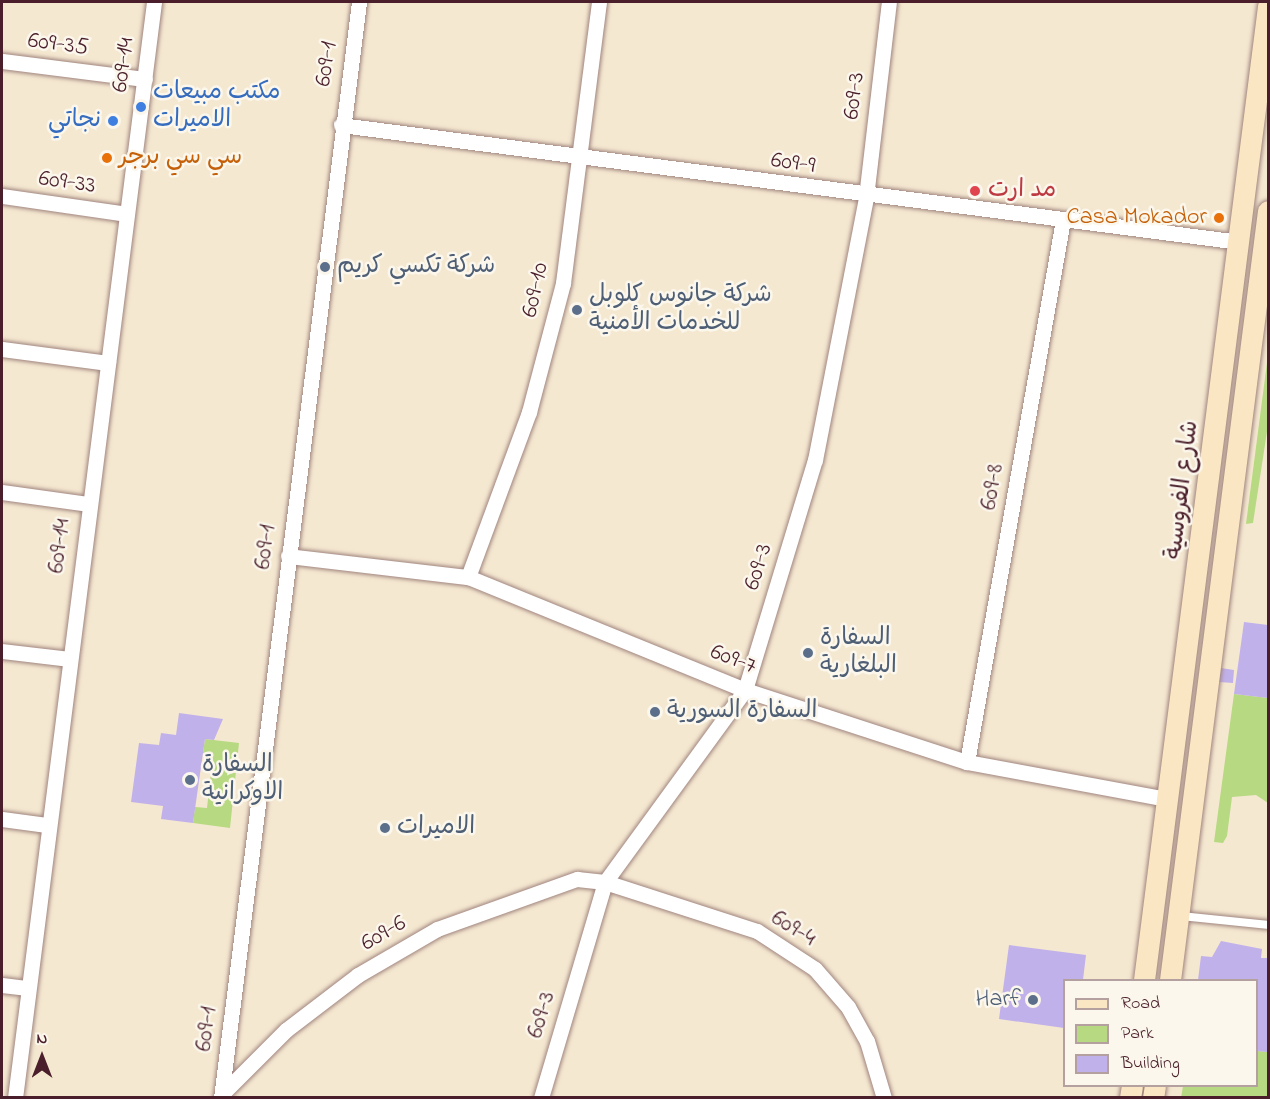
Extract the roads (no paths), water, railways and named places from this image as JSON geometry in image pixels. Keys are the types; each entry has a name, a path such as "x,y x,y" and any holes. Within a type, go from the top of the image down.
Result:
{"street":[{"name":"609-14","path":"15,1098 47,825 154,2"},
{"name":"609-1","path":"222,1096 358,2"},
{"name":"609-10","path":"468,577 529,412 563,283 599,2"},
{"name":"609-3","path":"541,1098 605,882 746,690 815,460 866,196 889,2"},
{"name":"شارع الفروسية","path":"1144,979 1201,551 1269,6"},
{"name":"609-35","path":"2,61 145,79"},
{"name":"609-9","path":"341,125 866,196 1239,242"},
{"name":"609-33","path":"2,196 127,214"},
{"name":"شارع الفروسية","path":"1170,979 1222,555 1261,320 1269,211"},
{"name":"609-8","path":"967,762 1063,220"},
{"path":"2,349 108,363"},
{"path":"2,492 89,504"},
{"path":"1201,551 1222,555"},
{"name":"609-7","path":"288,556 468,577 746,690 967,762 1167,798"},
{"path":"2,651 69,659"},
{"path":"2,819 47,825"},
{"name":"609-6","path":"222,1096 286,1030 358,975 437,929 577,879 605,882"},
{"name":"609-4","path":"605,882 757,931 815,969 848,1006 867,1041 884,1098"},
{"path":"2,985 28,988"}],"lane":[{"path":"1179,916 1269,925"}],"place":[{"name":"مكتب مبيعات الاميرات","path":"141,107"},
{"name":"نجاتي","path":"113,121"},
{"name":"سي سي برجر","path":"107,158"},
{"name":"مد ارت","path":"975,191"},
{"name":"Casa Mokador","path":"1219,218"},
{"name":"شركة تكسي كريم","path":"325,267"},
{"name":"شركة جانوس كلوبل للخدمات الأمنية","path":"577,310"},
{"name":"السفارة البلغارية","path":"808,653"},
{"name":"السفارة السورية","path":"655,712"},
{"name":"السفارة الاوكرانية","path":"190,780"},
{"name":"الاميرات","path":"385,828"},
{"name":"Harf","path":"1033,1000"}]}
